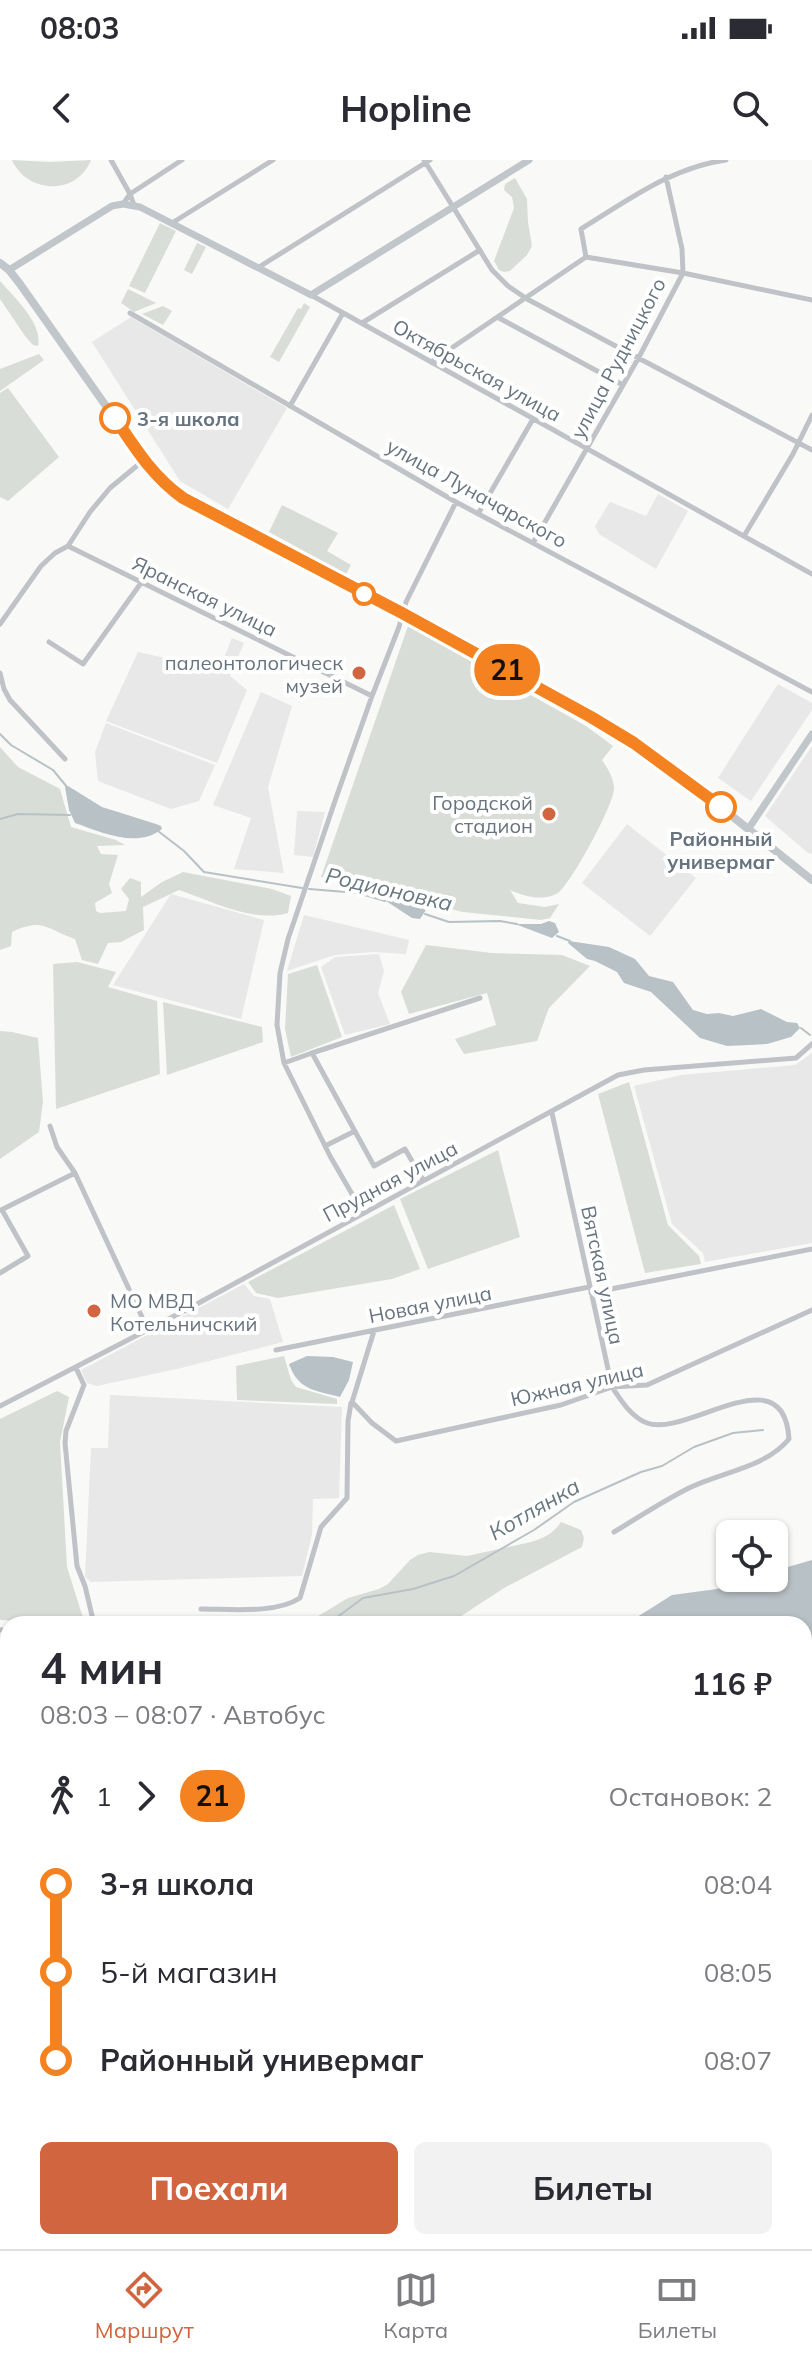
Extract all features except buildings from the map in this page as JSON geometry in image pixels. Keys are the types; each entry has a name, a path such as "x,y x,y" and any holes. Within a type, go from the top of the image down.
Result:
{"main road":[{"path":"0,263 9,270 166,487 613,730 749,828 812,880"}],"street":[{"path":"111,160 134,205"},
{"path":"9,270 112,206 123,204 130,194 182,160"},
{"path":"172,223 273,160"},
{"path":"311,295 529,160"},
{"path":"586,257 581,229 666,177 710,161 726,160"},
{"path":"259,267 427,161 492,270 508,286 527,299 812,450"},
{"name":"улица Рудницкого","path":"533,543 588,449 683,273 682,249 666,177"},
{"name":"Октябрьская улица","path":"123,204 134,205 259,267 812,574"},
{"path":"361,324 480,250"},
{"path":"431,362 586,257 683,273 812,300"},
{"name":"улица Луначарского","path":"130,313 456,502 812,692"},
{"path":"290,406 343,313"},
{"path":"499,318 623,385"},
{"path":"744,536 812,415"},
{"path":"478,514 533,419"},
{"path":"0,624 41,566 68,546 110,488 144,460"},
{"path":"363,1213 325,1146 284,1063 277,1025 278,987 283,957 402,613 456,502"},
{"name":"Яранская улица","path":"68,546 372,696"},
{"path":"49,642 83,664 141,583"},
{"path":"0,673 10,700 65,759"},
{"path":"749,828 812,734"},
{"path":"284,1063 480,998"},
{"name":"Прудная улица","path":"0,1406 148,1330 618,1075 644,1070 780,1061 796,1058 812,1044"},
{"path":"312,1053 374,1166 405,1149 423,1180"},
{"name":"Вятская улица","path":"552,1113 612,1387 628,1410 646,1423 669,1424 746,1400 762,1400 775,1406 788,1426 789,1439 782,1447 746,1466 692,1487 614,1532"},
{"path":"50,1126 57,1147 75,1173 148,1330"},
{"path":"325,1146 355,1131"},
{"path":"0,1273 28,1256 1,1210 75,1173"},
{"name":"Новая улица","path":"276,1350 812,1249"},
{"name":"Южная улица","path":"352,1402 372,1423 396,1441 561,1405 612,1387 647,1385 812,1310"},
{"path":"201,1609 273,1608 290,1605 300,1598 321,1527 347,1498 348,1421 374,1331"},
{"path":"76,1368 84,1385 66,1431 65,1443 77,1566 92,1616"}],"shaded area":[{"path":"12,160 91,160 75,180 52,186 29,179"},
{"path":"515,178 527,199 532,246 510,271 504,272 494,261 514,208 512,197 504,190 505,184"},
{"path":"160,223 176,231 145,293 129,286"},
{"path":"197,243 206,247 192,274 184,270"},
{"path":"0,281 32,320 38,346 25,336 0,299"},
{"path":"128,289 156,303 134,312 121,303"},
{"path":"304,303 310,307 279,362 270,357 298,308 301,309"},
{"path":"163,306 172,311 163,325 142,314"},
{"path":"131,317 287,408 228,509 180,481 92,342"},
{"path":"39,354 44,360 0,391 0,369"},
{"path":"8,388 59,457 8,501 0,497 0,393"},
{"path":"658,494 688,511 656,569 599,534 595,526 610,502 646,516"},
{"path":"282,505 338,533 327,551 351,565 346,574 269,532"},
{"path":"408,626 586,726 613,746 602,760 613,781 612,797 591,843 564,887 552,896 540,898 510,890 518,903 545,907 559,904 550,918 541,920 463,912 321,877"},
{"path":"232,638 244,643 230,676 247,690 217,763 106,721 138,652 219,670"},
{"path":"778,684 812,703 812,710 751,801 718,778"},
{"path":"261,692 292,706 268,787 284,873 234,869 251,818 213,805"},
{"path":"106,723 215,765 199,801 171,809 98,781 95,752"},
{"path":"812,746 812,854 765,816"},
{"path":"0,747 18,767 60,789 71,827 125,845 97,846 101,854 118,855 109,884 112,893 95,903 96,911 126,911 129,899 121,889 130,878 141,882 141,897 183,872 272,889 291,896 288,913 246,913 179,890 143,907 144,930 121,942 108,943 98,964 82,960 75,939 38,925 12,932 11,946 0,950"},
{"path":"65,787 102,807 156,824 162,829 142,838 130,838 75,823 69,810"},
{"path":"297,811 325,812 313,857 294,855"},
{"path":"627,824 696,878 650,936 582,883"},
{"path":"171,894 264,920 241,1019 113,985"},
{"path":"386,901 414,903 426,910 420,919 412,918"},
{"path":"304,915 409,940 406,954 373,952 335,955 287,971"},
{"path":"549,921 555,923 559,932 552,938 515,924 541,924"},
{"path":"569,941 609,947 635,959 649,976 673,982 693,1010 733,1016 761,1009 787,1022 797,1023 800,1028 791,1037 767,1044 727,1046 700,1038 651,992 624,983 617,972 587,959"},
{"path":"426,945 492,953 562,955 590,966 549,1008 537,1041 464,1054 455,1039 496,1025 487,993 409,1014 401,992"},
{"path":"379,954 384,971 378,993 390,1024 345,1035 321,967 335,957"},
{"path":"77,962 116,972 108,987 157,1001 160,1074 56,1109 53,964"},
{"path":"317,965 342,1037 291,1057 285,1029 288,974"},
{"path":"163,1002 262,1027 263,1042 167,1075"},
{"path":"0,1031 38,1038 43,1102 39,1132 0,1159"},
{"path":"812,1053 812,1243 705,1262 703,1253 672,1224 634,1086 681,1075 795,1065"},
{"path":"629,1082 668,1225 699,1256 701,1264 645,1273 598,1094"},
{"path":"498,1150 520,1237 428,1269 400,1199"},
{"path":"394,1205 420,1269 392,1279 278,1298 256,1293 248,1282"},
{"path":"244,1284 254,1296 270,1299 283,1342 97,1386 87,1383 81,1370"},
{"path":"284,1356 296,1387 337,1399 337,1404 237,1400 236,1366"},
{"path":"307,1356 353,1362 349,1380 340,1397 316,1391 298,1380 289,1364"},
{"path":"57,1391 69,1397 60,1442 67,1567 82,1616 0,1616 0,1419"},
{"path":"110,1395 342,1407 339,1498 313,1499 312,1535 302,1576 91,1582 85,1577 91,1448 108,1448"},
{"path":"561,1522 581,1530 584,1538 582,1547 504,1588 461,1616 318,1616 348,1598 388,1584 418,1555 429,1552 467,1556 531,1542 555,1529"},
{"path":"812,1560 812,1616 639,1616 672,1595 716,1589 716,1592 788,1592 788,1567"}],"waterway":[{"path":"0,734 11,745 53,770 67,787"},
{"name":"Родионовка","path":"0,819 18,814 70,815"},
{"name":"Родионовка","path":"158,831 204,872 302,888"},
{"name":"Родионовка","path":"309,889 358,893 385,901"},
{"name":"Родионовка","path":"425,914 449,922 500,921 517,924"},
{"name":"Родионовка","path":"557,936 570,941"},
{"name":"Родионовка","path":"801,1028 810,1035"},
{"name":"Котлянка","path":"339,1616 363,1598 413,1589 454,1576 534,1530 574,1502 662,1466 694,1447 733,1433 763,1430"}],"bus line":[{"name":"21","path":"115,418 152,471 166,487 183,498 558,697 634,743 721,807"}],"place":[{"name":"3-я школа","path":"115,418"},
{"name":"палеонтологическ музей","path":"359,673"},
{"name":"Районный универмаг","path":"721,807"},
{"name":"Городской стадион","path":"549,814"},
{"name":"МО МВД Котельничский","path":"94,1311"}]}
